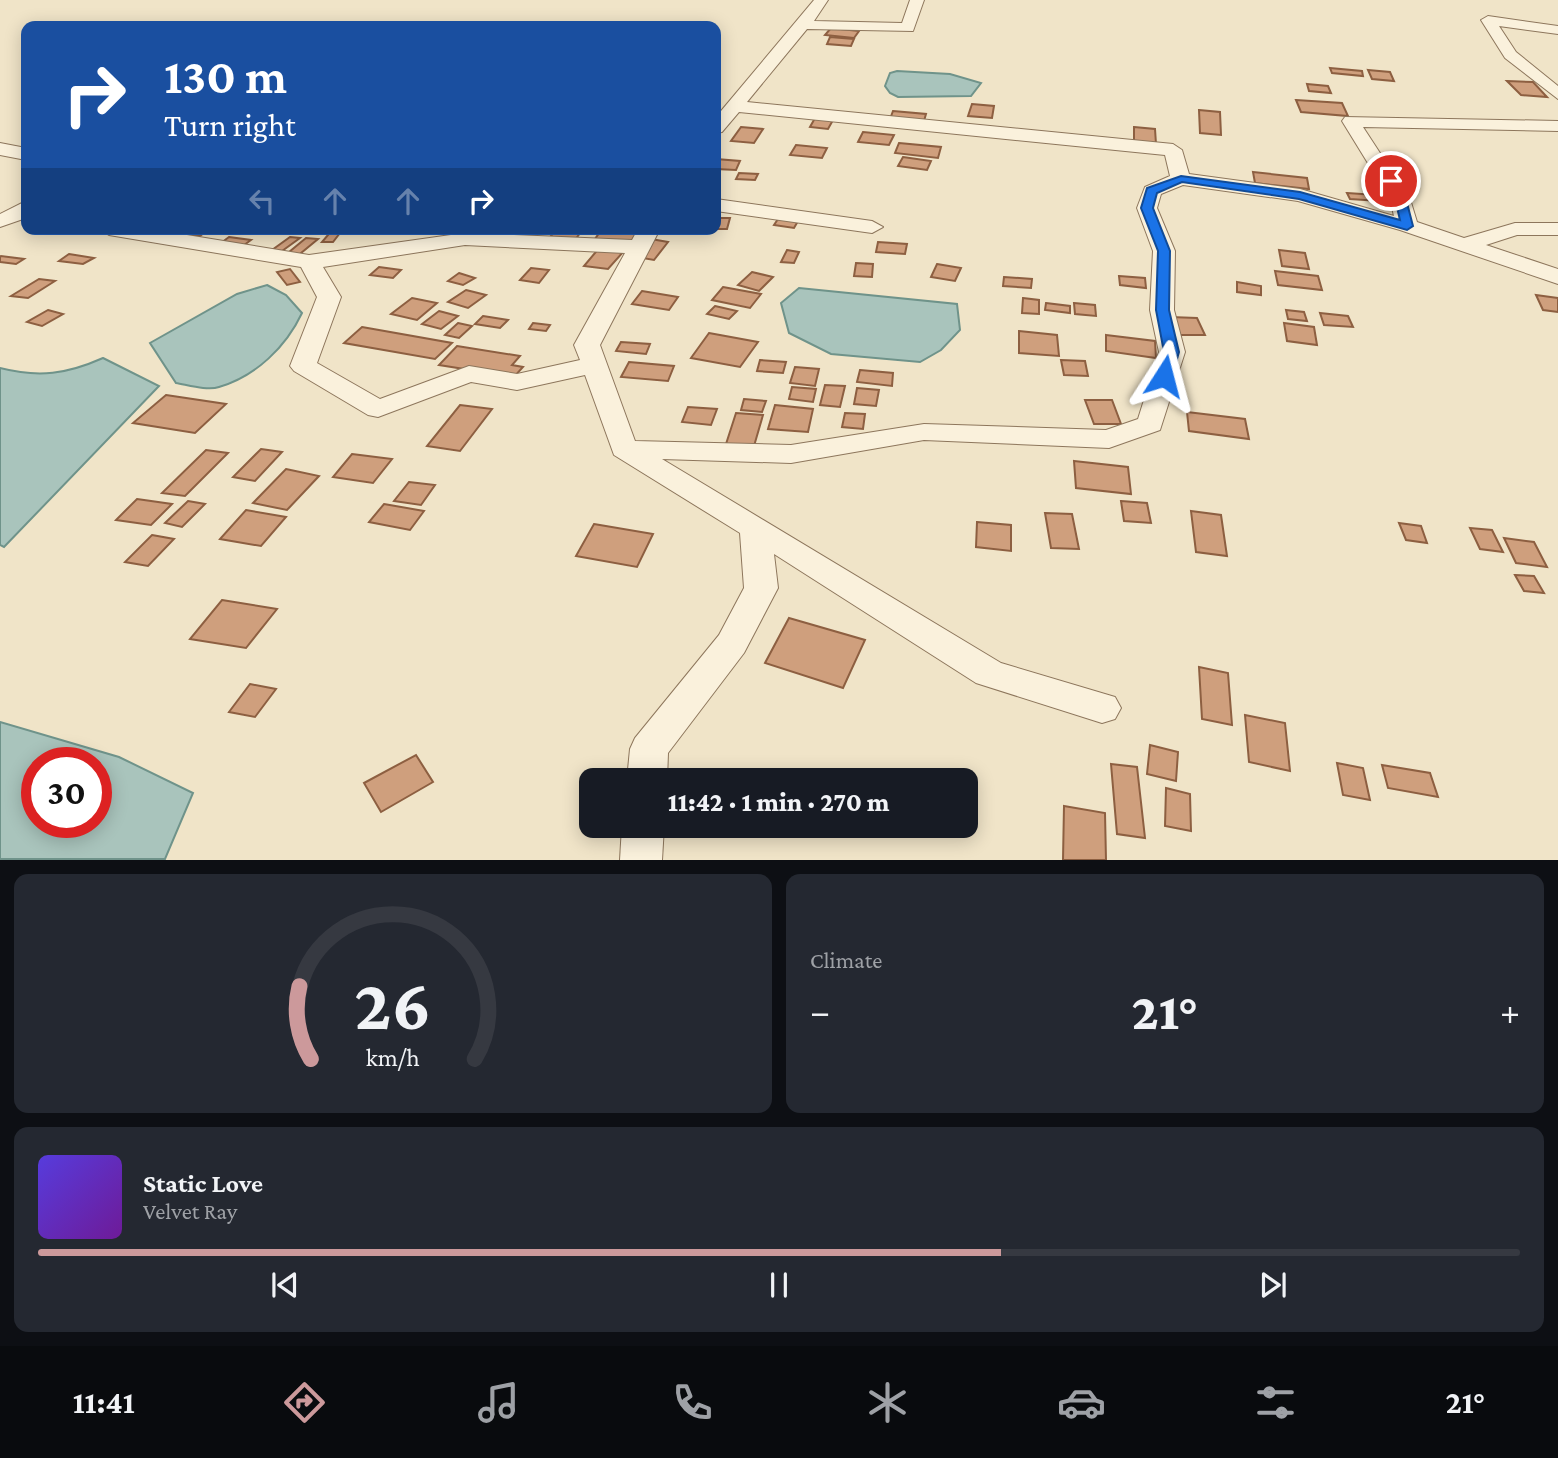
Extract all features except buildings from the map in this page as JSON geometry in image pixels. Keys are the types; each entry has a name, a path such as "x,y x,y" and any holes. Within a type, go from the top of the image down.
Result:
{"street":[{"path":"721,122 804,25 821,0"},
{"path":"804,25 908,29 917,0"},
{"path":"1558,30 1488,20 1510,55 1558,94"},
{"path":"734,106 1173,149 1181,179"},
{"path":"1407,226 1400,199 1351,121 1558,126"},
{"path":"0,149 21,153"},
{"path":"624,449 790,454 924,432 1109,439 1150,424 1172,352 1163,310 1164,251 1147,208 1152,191 1181,179 1300,195 1407,226 1558,277"},
{"path":"721,206 872,227"},
{"path":"0,221 21,212"},
{"path":"1462,246 1515,229 1558,229"},
{"path":"145,235 309,262 465,239 643,238 587,345 624,449 907,620 989,673 1102,708"},
{"path":"309,262 329,297 303,366 378,409 469,374 517,382 594,365"},
{"path":"648,768 649,749 733,644 761,588 755,528"},
{"path":"640,859 642,838"}],"water":[{"path":"897,71 950,74 981,83 971,96 898,97 890,93 885,86 890,73"},
{"path":"267,285 286,295 302,313 287,337 268,359 245,376 219,387 204,388 176,383 150,343 237,294"},
{"path":"799,288 957,304 960,330 941,350 920,362 831,354 789,333 781,303"},
{"path":"103,358 159,386 4,547 0,545 0,368 27,373 53,373 77,368"},
{"path":"0,722 85,747 21,747 21,838 112,838 112,755 193,793 165,859 0,859"}],"route":[{"path":"1164,376 1172,352 1163,310 1164,251 1147,208 1152,191 1181,179 1300,195 1407,226 1400,199 1391,181"}]}
